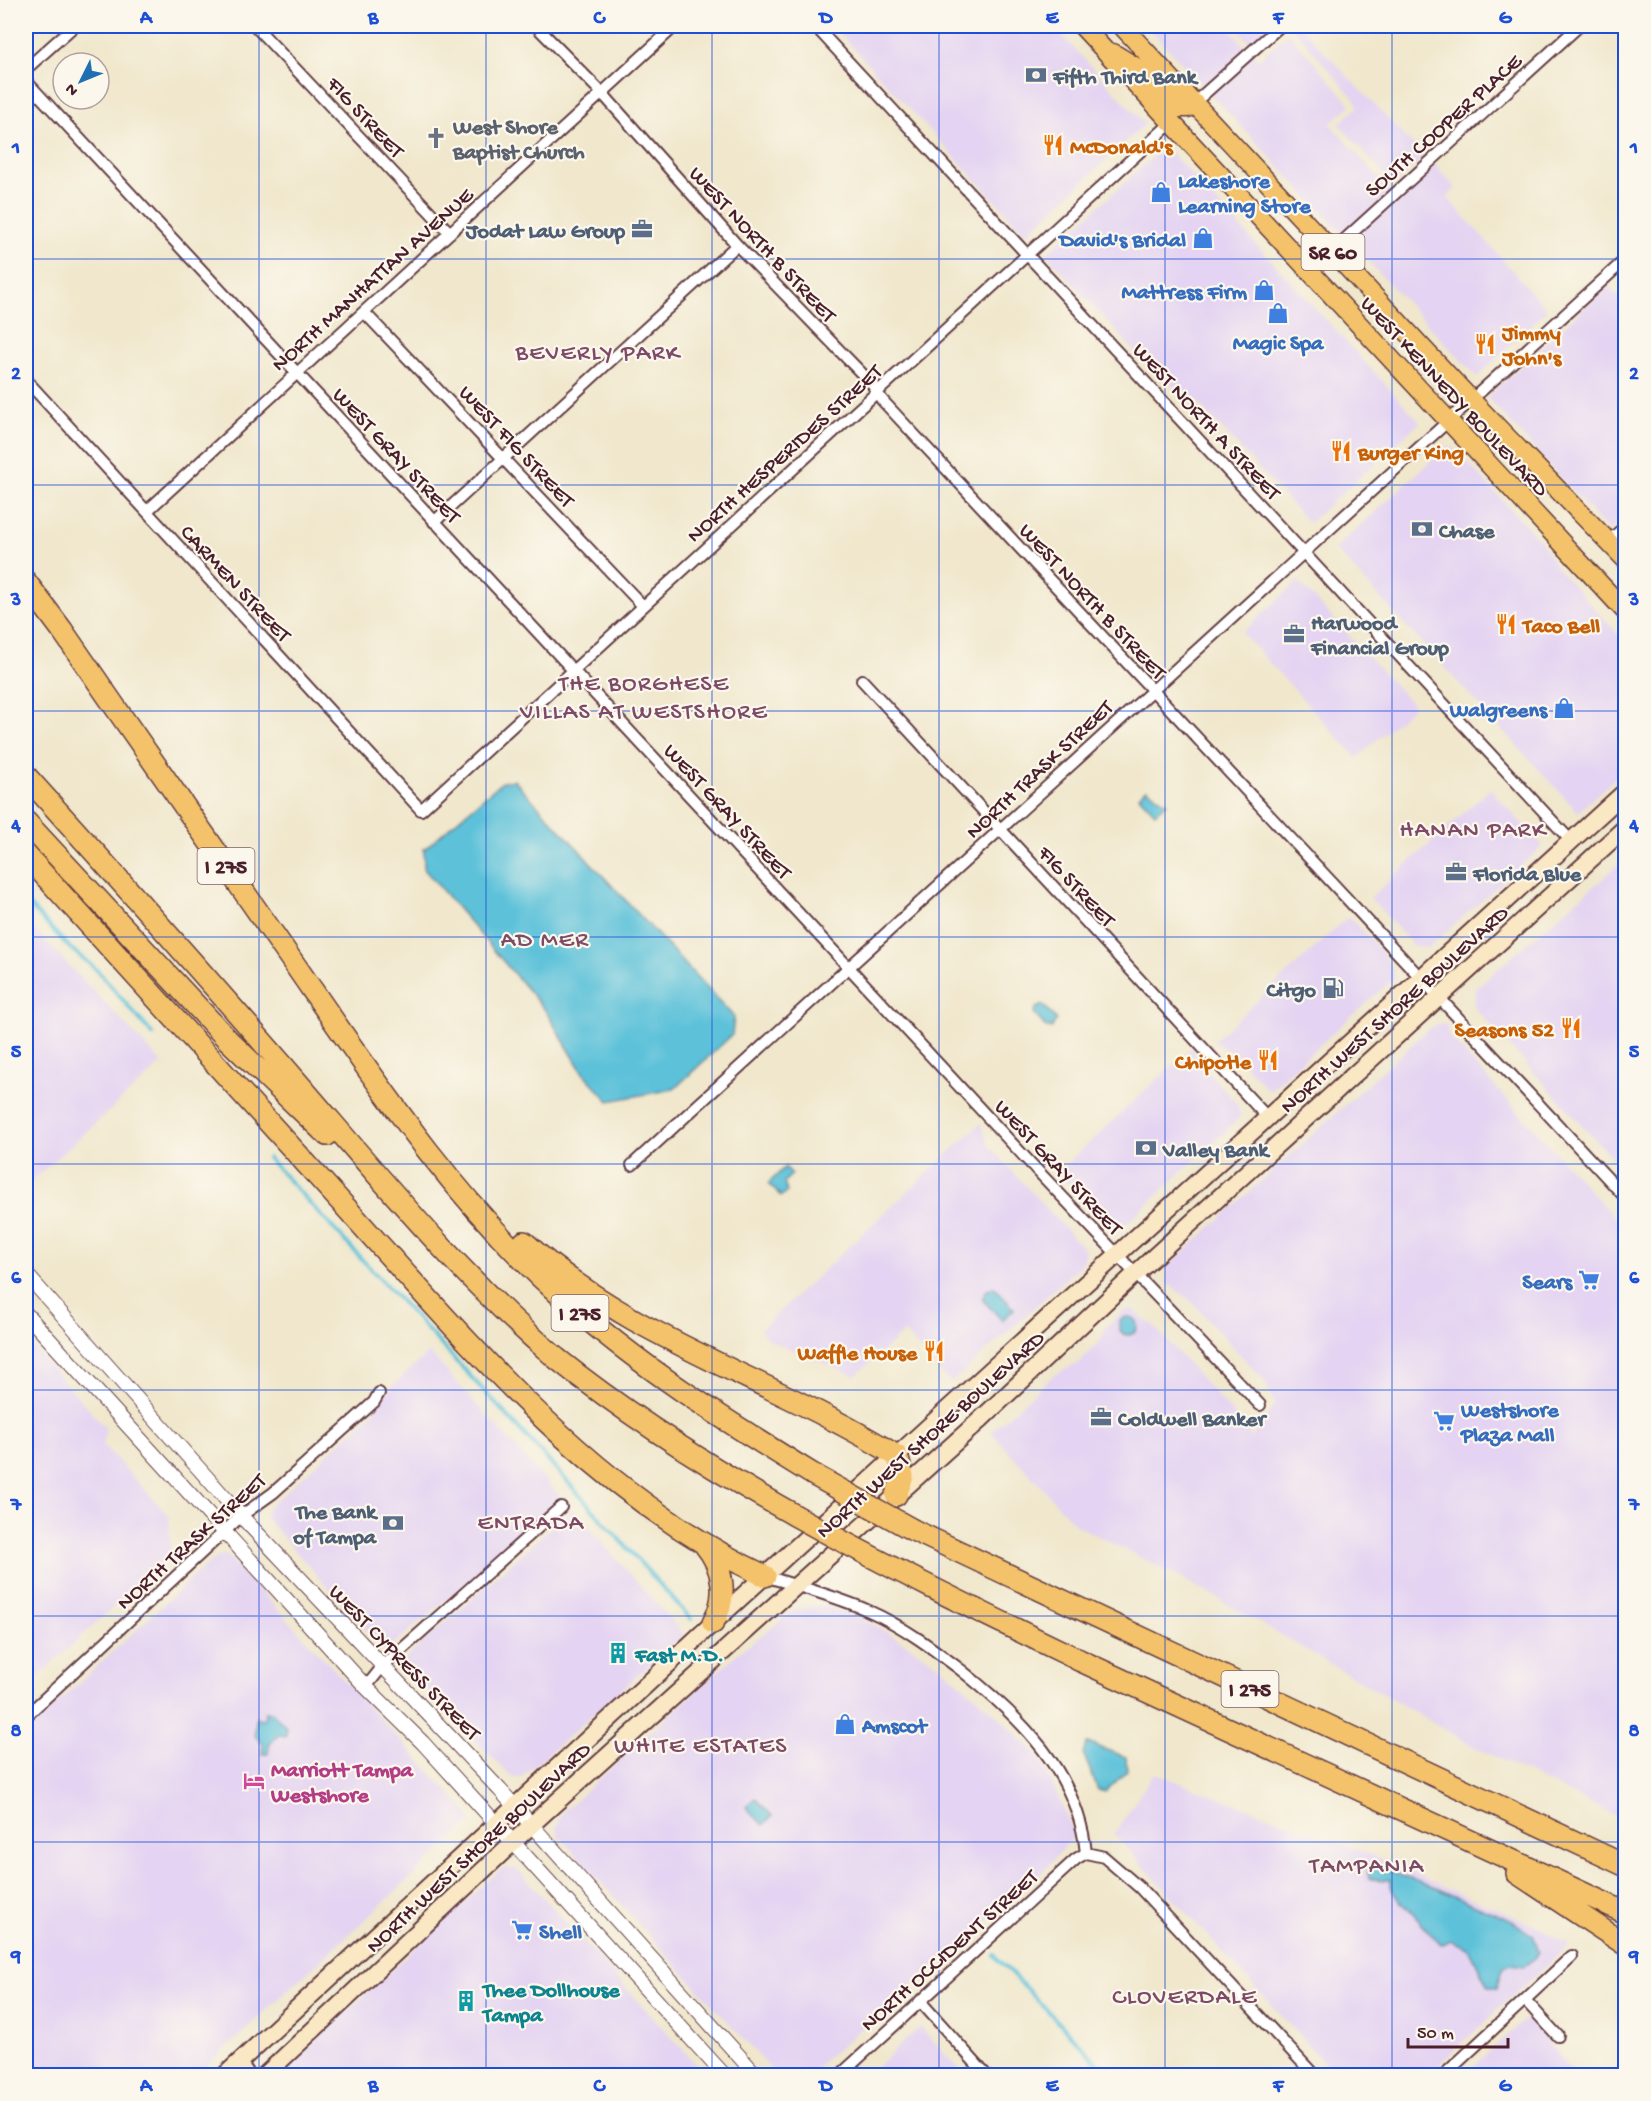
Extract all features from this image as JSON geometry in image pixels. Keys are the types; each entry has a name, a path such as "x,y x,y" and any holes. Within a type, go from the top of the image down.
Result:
{"highway":[{"path":"26,567 62,630"},
{"name":"I 275","path":"26,582 62,630 389,1102 456,1187 561,1296 680,1389 814,1475 913,1530 1626,1866"},
{"name":"I 275","path":"26,776 174,940 426,1232 492,1301 556,1358 647,1426 745,1486 877,1559 1079,1660 1626,1913"},
{"path":"26,822 228,1040 426,1232"},
{"path":"26,855 484,1359 550,1424 624,1487 703,1542 765,1576"},
{"path":"389,1102 461,1184 536,1254 564,1276 658,1334 897,1456 903,1476 896,1495"},
{"path":"703,1542 716,1560 723,1585 721,1606 713,1623"},
{"path":"1447,1830 1494,1857 1626,1945"}],"main road":[{"name":"WEST KENNEDY BOULEVARD","path":"1082,26 1626,612"},
{"name":"WEST KENNEDY BOULEVARD","path":"1122,26 1606,543 1626,560"},
{"path":"1103,49 1131,62 1179,108 1188,108 1194,103"},
{"path":"1171,123 1188,116 1237,165 1276,191"},
{"path":"1571,841 1626,791"},
{"name":"NORTH WEST SHORE BOULEVARD","path":"264,2076 531,1825 980,1420 1134,1275 1626,827"},
{"name":"NORTH WEST SHORE BOULEVARD","path":"224,2076 242,2069 496,1824 713,1623 1419,977 1571,841"}],"street":[{"path":"26,69 74,26"},
{"name":"FIG STREET","path":"255,26 450,233"},
{"name":"WEST NORTH B STREET","path":"536,26 602,93 737,245 877,392 1152,691 1626,1198"},
{"name":"NORTH MANHATTAN AVENUE","path":"147,511 675,26"},
{"name":"WEST NORTH A STREET","path":"815,26 1571,841"},
{"path":"1194,103 1280,26"},
{"name":"SOUTH COOPER PLACE","path":"1332,251 1579,26"},
{"name":"WEST GRAY STREET","path":"26,81 1134,1275 1260,1405"},
{"name":"NORTH HESPERIDES STREET","path":"421,810 1171,123"},
{"path":"434,522 737,245"},
{"name":"NORTH TRASK STREET","path":"632,1165 1449,423 1626,259"},
{"name":"WEST FIG STREET","path":"364,312 643,606"},
{"name":"CARMEN STREET","path":"26,380 421,810"},
{"path":"1606,543 1626,526"},
{"name":"FIG STREET","path":"862,680 1267,1116"},
{"name":"WEST CYPRESS STREET","path":"26,1274 242,1516 531,1825 757,2076"},
{"name":"WEST CYPRESS STREET","path":"26,1314 366,1687 423,1743 725,2076"},
{"name":"NORTH TRASK STREET","path":"26,1716 242,1516 281,1486 374,1402 379,1393"},
{"path":"366,1687 382,1667 561,1507"},
{"path":"765,1576 849,1602 903,1629 938,1652 1017,1718 1054,1764 1068,1789 1079,1816 1086,1853 1104,1857 1140,1888 1315,2076"},
{"name":"NORTH OCCIDENT STREET","path":"839,2076 1076,1859 1086,1853"},
{"path":"1443,2076 1572,1956"},
{"path":"636,1978 654,1961"},
{"path":"1525,2000 1558,2036"},
{"path":"920,2001 987,2076"}],"shaded area":[{"path":"833,26 1053,26 1145,124 1026,234"},
{"path":"1147,26 1226,26 1258,60 1289,33 1351,105 1330,124 1397,198 1435,165 1456,188 1447,197 1547,310 1477,377"},
{"path":"1235,26 1269,26 1250,43"},
{"path":"1300,26 1424,157 1394,185 1339,124 1357,108 1357,102 1294,29 1288,27"},
{"path":"1165,146 1420,422 1309,523 1191,395 1160,379 1046,254"},
{"path":"1608,286 1625,303 1625,516 1609,531 1487,397"},
{"path":"1447,446 1455,449 1542,543 1557,568 1625,642 1625,769 1578,812 1335,549"},
{"path":"1298,581 1414,706 1357,758 1242,633"},
{"name":"Florida Blue","path":"1490,789 1543,846 1428,948 1413,945 1370,898"},
{"path":"1625,859 1625,1172 1474,1007 1475,989"},
{"path":"1349,916 1381,951 1395,977 1269,1091 1240,1060 1214,1041"},
{"path":"26,923 162,1063 26,1186"},
{"name":"Westshore Plaza Mall","path":"1442,1023 1447,1026 1448,1035 1622,1226 1625,1225 1625,1820 1475,1747 1185,1580 1076,1525 991,1432 1055,1374 1079,1363 1102,1339 1105,1328 1123,1311 1133,1309 1145,1321 1152,1324 1247,1429 1251,1438 1275,1404 1264,1380 1190,1300 1167,1283 1167,1267 1431,1027"},
{"name":"Valley Bank","path":"1192,1047 1200,1063 1236,1103 1239,1118 1123,1227 1111,1226 1057,1173"},
{"path":"981,1123 989,1146 1086,1251 1083,1263 951,1383 904,1332 855,1376 769,1340 760,1330"},
{"path":"26,1339 106,1429 103,1445 169,1516 170,1555 26,1687"},
{"path":"429,1352 564,1501 385,1651 265,1517 268,1508 373,1413 382,1396"},
{"path":"572,1509 684,1635 523,1776 515,1778 509,1775 435,1697 399,1664"},
{"name":"Marriott Tampa Westshore","path":"227,1555 470,1815 471,1822 196,2075 26,2075 26,1732 206,1565 219,1556"},
{"path":"828,1606 867,1621 906,1644 941,1667 997,1715 1041,1759 1075,1835 1036,1879 807,2075 777,2076 558,1835 556,1827 563,1812 737,1654 795,1610"},
{"path":"1154,1773 1371,1855 1534,1925 1569,1945 1427,2075 1336,2075 1114,1834"},
{"path":"502,1868 517,1869 706,2075 278,2075"},
{"path":"1528,2017 1574,2075 1464,2075"},
{"path":"920,2027 964,2075 868,2075"}],"water":[{"path":"514,780 734,1017 732,1035 674,1089 609,1101 583,1073 545,1010 424,869 424,849 502,782"},
{"path":"1147,789 1167,803 1155,813 1139,796"},
{"path":"1043,1005 1056,1019 1052,1028 1047,1028 1034,1014 1036,1008"},
{"path":"785,1167 792,1174 784,1182 787,1192 781,1196 768,1184"},
{"path":"994,1287 1014,1309 1002,1320 982,1299 986,1291"},
{"path":"1124,1317 1132,1317 1137,1322 1135,1333 1124,1335 1119,1330 1119,1322"},
{"path":"265,1712 273,1713 286,1727 286,1736 278,1735 269,1745 268,1754 262,1754 263,1744 255,1735 256,1718 264,1719"},
{"path":"1087,1743 1126,1757 1127,1771 1105,1792 1098,1790 1083,1753"},
{"path":"755,1798 772,1816 763,1825 746,1807"},
{"path":"1377,1867 1438,1889 1512,1921 1533,1935 1539,1952 1524,1966 1511,1964 1504,1967 1497,1987 1488,1987 1469,1949 1451,1940 1441,1945 1391,1890 1391,1880 1369,1879 1367,1869"}],"waterway":[{"path":"26,902 70,948 97,970 153,1035"},
{"path":"268,1158 548,1460 691,1619"},
{"path":"994,1955 1110,2076"}],"place":[{"name":"Fifth Third Bank","path":"1036,75"},
{"name":"West Shore Baptist Church","path":"436,138"},
{"name":"McDonald's","path":"1053,145"},
{"name":"Lakeshore Learning Store","path":"1161,192"},
{"name":"Jodat Law Group","path":"642,229"},
{"name":"David's Bridal","path":"1203,238"},
{"name":"Mattress Firm","path":"1264,290"},
{"name":"Magic Spa","path":"1278,313"},
{"name":"Jimmy John's","path":"1485,344"},
{"name":"Burger King","path":"1341,451"},
{"name":"Chase","path":"1422,529"},
{"name":"Taco Bell","path":"1506,624"},
{"name":"Harwood Financial Group","path":"1294,634"},
{"name":"Walgreens","path":"1564,708"},
{"name":"Florida Blue","path":"1456,872"},
{"name":"Citgo","path":"1333,988"},
{"name":"Seasons 52","path":"1571,1028"},
{"name":"Chipotle","path":"1268,1060"},
{"name":"Valley Bank","path":"1146,1148"},
{"name":"Sears","path":"1589,1280"},
{"name":"Waffle House","path":"934,1351"},
{"name":"Coldwell Banker","path":"1101,1417"},
{"name":"Westshore Plaza Mall","path":"1444,1421"},
{"name":"The Bank of Tampa","path":"393,1523"},
{"name":"Fast M.D.","path":"618,1653"},
{"name":"Amscot","path":"845,1724"},
{"name":"Marriott Tampa Westshore","path":"254,1781"},
{"name":"Shell","path":"522,1930"},
{"name":"Thee Dollhouse Tampa","path":"466,2001"}],"district":[{"name":"BEVERLY PARK","path":"598,351"},
{"name":"THE BORGHESE VILLAS AT WESTSHORE","path":"644,696"},
{"name":"HANAN PARK","path":"1473,828"},
{"name":"AD MER","path":"545,938"},
{"name":"ENTRADA","path":"531,1521"},
{"name":"WHITE ESTATES","path":"701,1744"},
{"name":"TAMPANIA","path":"1367,1864"},
{"name":"CLOVERDALE","path":"1185,1995"}]}
